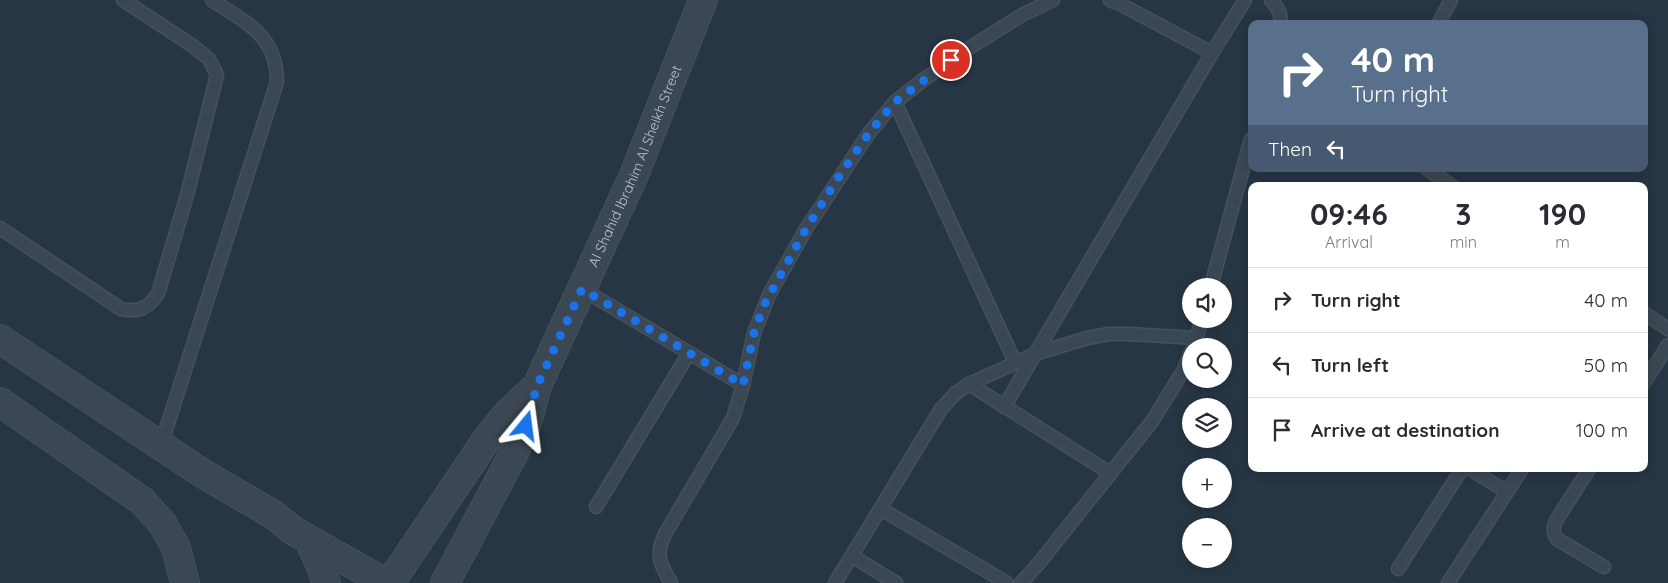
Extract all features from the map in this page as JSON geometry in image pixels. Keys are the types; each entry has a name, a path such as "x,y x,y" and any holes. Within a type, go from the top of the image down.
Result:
{"street":[{"name":"Al Shahid Ibrahim Al Sheikh Street","path":"444,583 514,453 526,426 537,386 634,175 702,0"},
{"path":"0,339 202,473 274,515 310,542 386,583"},
{"name":"Al Shahid Ibrahim Al Sheikh Street","path":"390,583 489,436 507,414 537,386"},
{"path":"0,402 142,501 162,523 176,548 185,583"},
{"path":"310,542 326,583"}],"lane":[{"path":"0,228 121,309 132,311 143,309 152,303 158,294 187,195 217,75 208,59 193,46 123,0"},
{"path":"161,445 276,82 277,67 270,49 259,32 212,0"},
{"path":"670,583 659,556 659,545 733,418 743,385 754,333 769,295 806,229 838,178 869,133 895,102 966,50 1022,15 1053,0"},
{"path":"1110,0 1212,53"},
{"path":"1004,407 1245,0"},
{"path":"1271,0 1278,8 1281,20"},
{"path":"1440,20 1451,0"},
{"path":"895,102 1015,362"},
{"path":"1213,278 1248,150"},
{"path":"1431,172 1446,182"},
{"path":"582,289 743,385"},
{"path":"1648,316 1668,328"},
{"path":"835,583 941,409 949,399 969,384 1035,354 1087,338 1109,334 1182,341"},
{"path":"1648,377 1668,345"},
{"path":"596,507 689,353"},
{"path":"1021,583 1136,442 1166,401 1182,373"},
{"path":"969,384 1110,473"},
{"path":"1398,569 1460,472"},
{"path":"1475,472 1507,492"},
{"path":"1448,583 1520,472"},
{"path":"1587,472 1557,519 1553,533 1604,567"},
{"path":"881,509 1007,583"},
{"path":"852,556 896,583"}],"route":[{"path":"526,426 537,386 582,289 743,385 754,333 764,305 806,229 838,178 869,133 895,102 951,60"}]}
